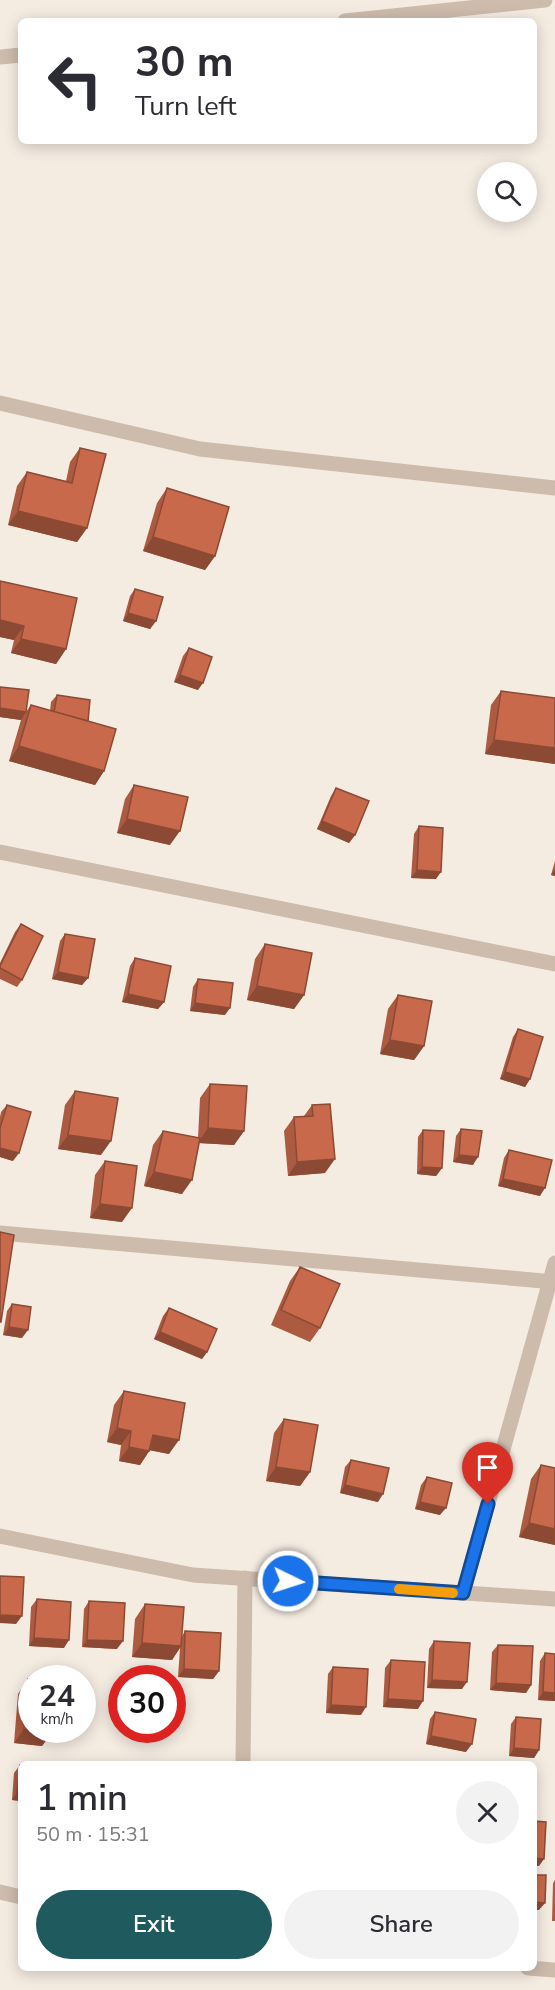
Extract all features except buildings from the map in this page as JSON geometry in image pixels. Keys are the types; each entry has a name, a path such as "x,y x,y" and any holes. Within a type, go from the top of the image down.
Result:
{"street":[{"path":"374,18 546,0"},
{"path":"0,57 18,55"},
{"path":"0,403 200,449 555,488"},
{"path":"0,852 555,964"},
{"path":"0,1233 552,1282"},
{"path":"463,1593 552,1282 555,1263"},
{"path":"0,1536 193,1575 555,1599"},
{"path":"243,1761 245,1578"},
{"path":"0,1892 18,1896"},
{"path":"537,1969 555,1970"}],"slow traffic":[{"path":"399,1589 453,1593"}],"route":[{"path":"288,1581 463,1593 488,1504"}]}
